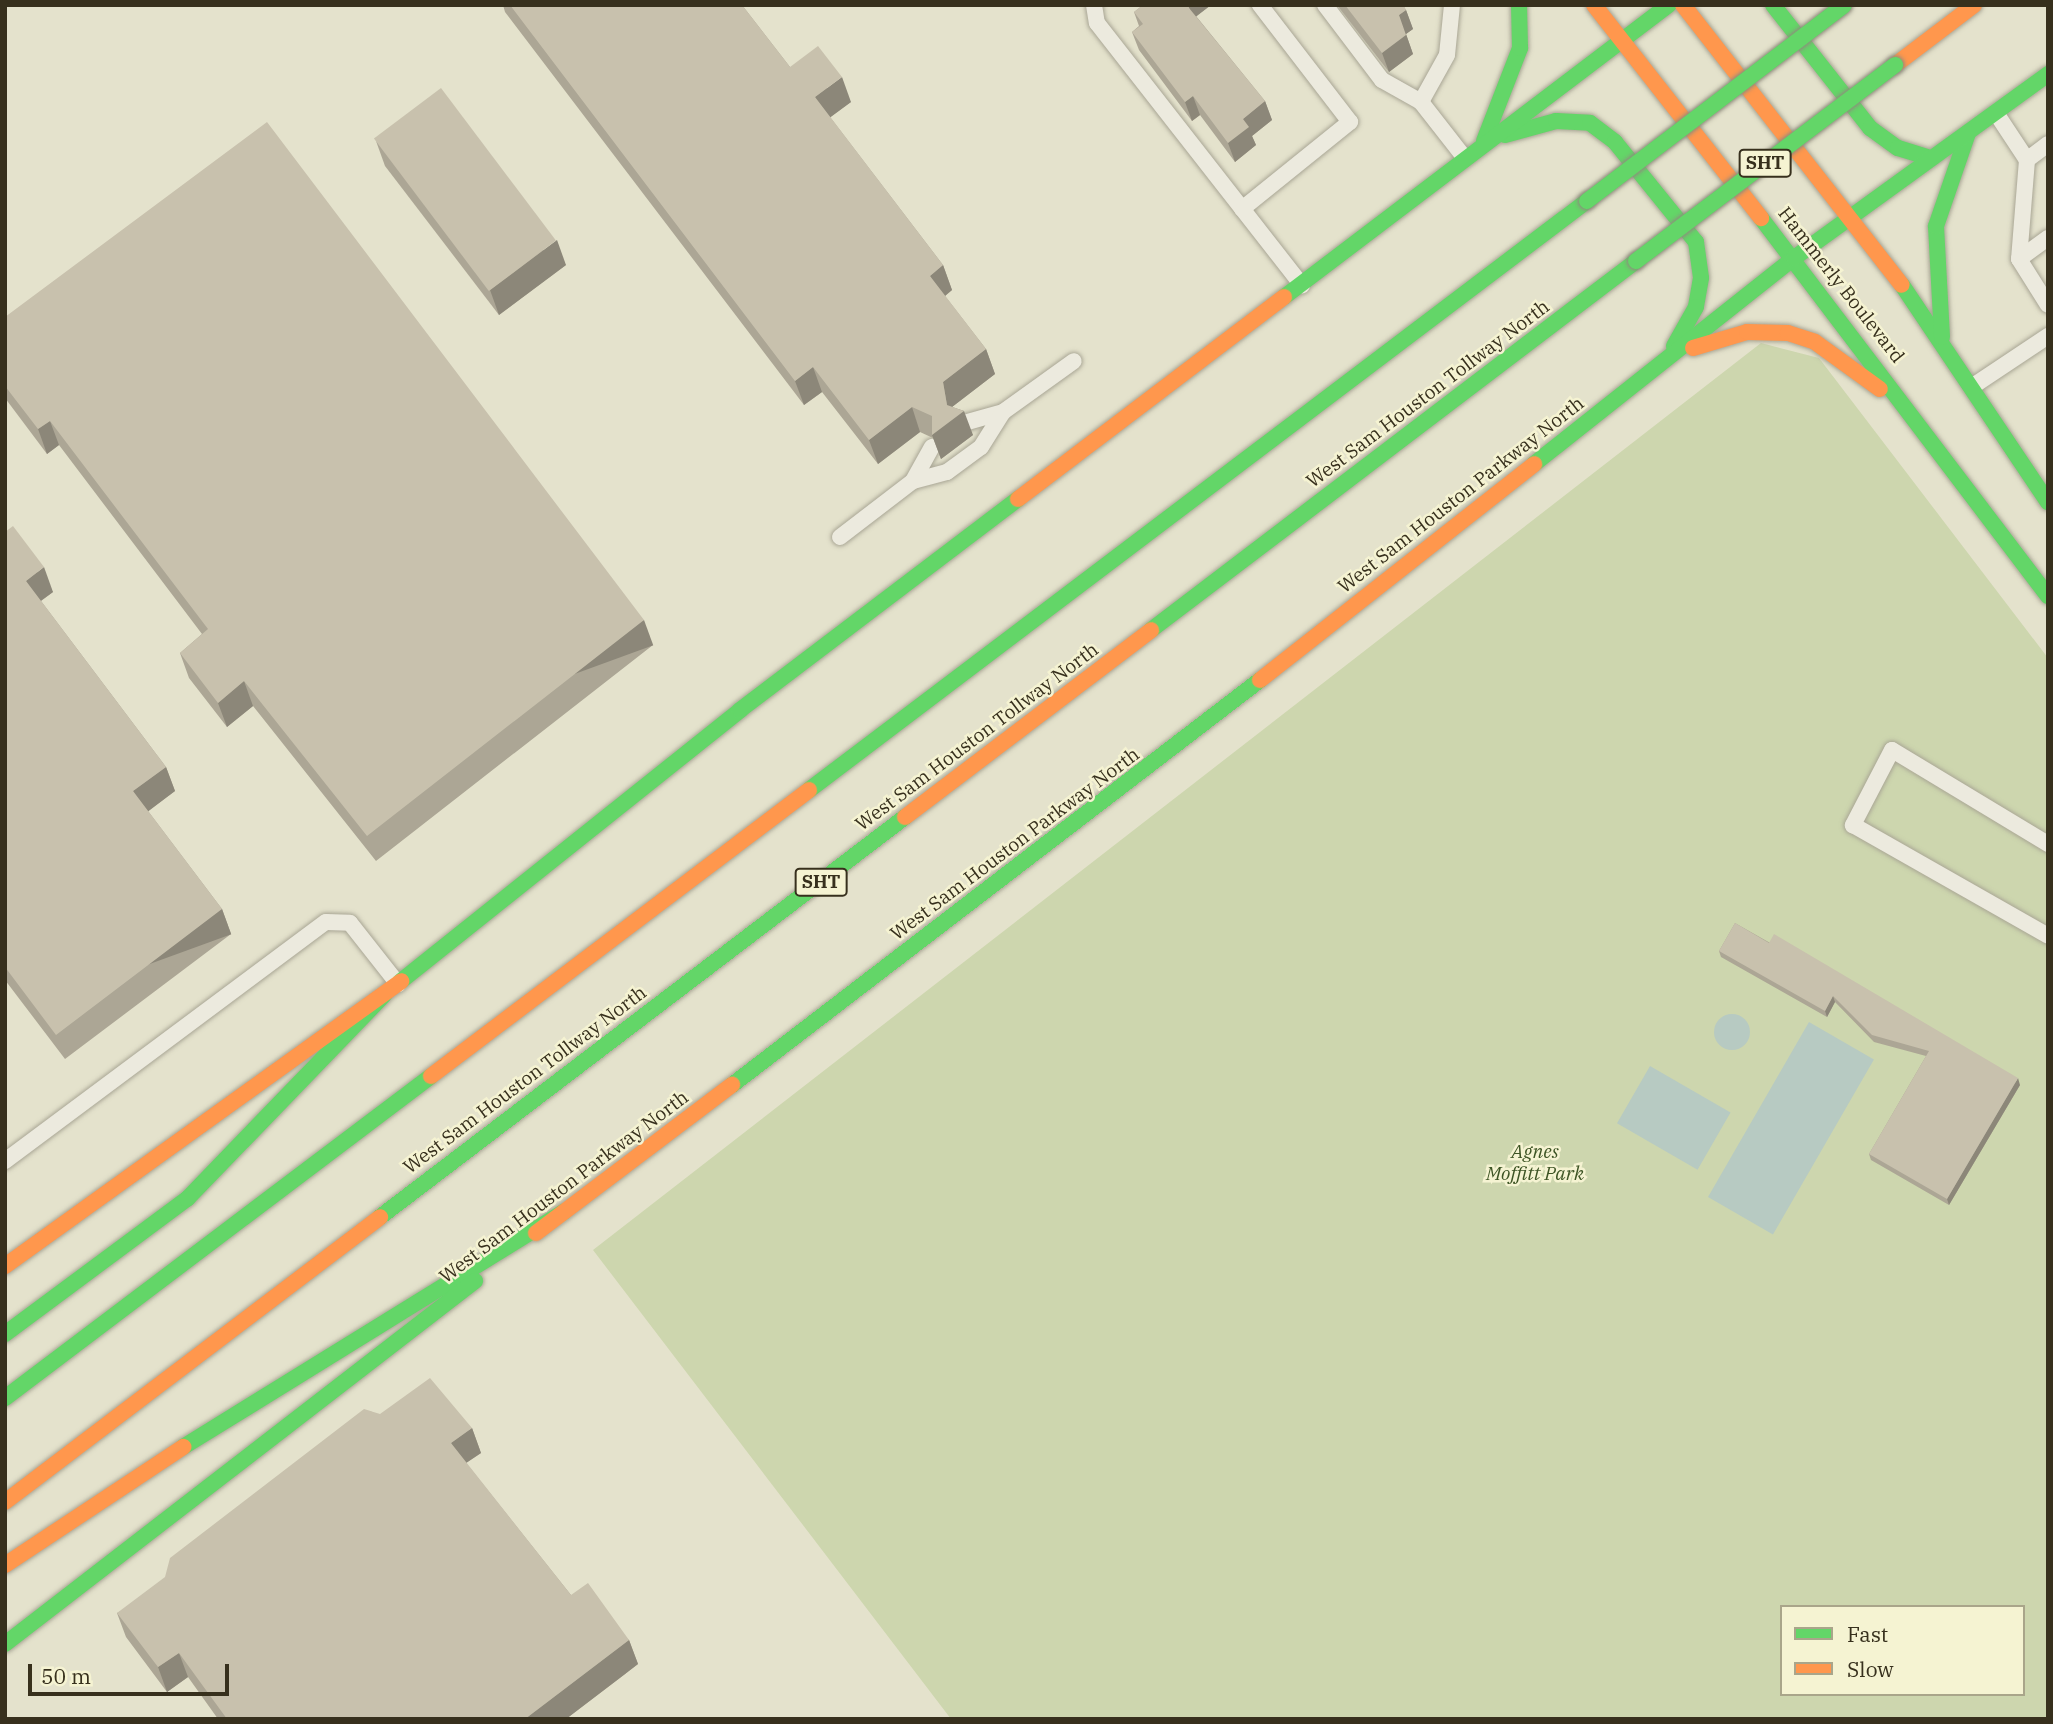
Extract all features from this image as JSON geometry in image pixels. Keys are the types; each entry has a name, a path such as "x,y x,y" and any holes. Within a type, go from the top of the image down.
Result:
{"main road":[{"path":"1484,141 1520,48 1519,5"},
{"name":"Hammerly Boulevard","path":"1594,5 1913,412 2048,596"},
{"path":"5,1266 384,995 740,710 1303,286 1484,141 1669,5"},
{"path":"1683,5 1942,337 1976,384 2048,502"},
{"path":"1773,5 1870,128 1898,148 1928,157"},
{"path":"5,1398 1844,5"},
{"name":"West Sam Houston Tollway North","path":"5,1502 1973,5"},
{"name":"West Sam Houston Parkway North","path":"5,1644 564,1212 1133,781 1794,258 1928,157 1968,133 2048,74"},
{"path":"1484,141 1556,121 1590,123 1615,142 1696,243 1702,278 1696,307 1668,356"},
{"path":"1942,337 1936,226 1968,133"},
{"path":"1668,356 1747,332 1788,333 1815,342 1913,412"},
{"path":"5,1334 187,1199 384,995"},
{"path":"5,1565 273,1386 564,1212"}],"lane":[{"path":"1094,5 1097,23 1303,286"},
{"path":"1242,209 1350,122 1260,5"},
{"path":"1325,5 1382,80 1421,102 1464,157"},
{"path":"1421,102 1447,55 1452,5"},
{"path":"1996,113 2027,160 2019,259 2048,305"},
{"path":"2027,160 2048,144"},
{"path":"2019,259 2048,238"},
{"path":"1976,384 2048,336"},
{"path":"964,423 1003,412 1074,361"},
{"path":"840,537 913,481 947,472 981,447 1003,412"},
{"path":"913,481 932,447"},
{"path":"2048,844 1892,750 1853,825 2048,936"},
{"path":"5,1161 326,922 350,923 398,984"}],"green space":[{"name":"Agnes Moffitt Park","path":"1761,343 1819,358 2048,658 2048,1719 951,1719 593,1250"}],"shaded area":[{"path":"1732,1014 1745,1019 1750,1032 1745,1045 1732,1050 1719,1045 1714,1032 1719,1019"},
{"path":"1809,1022 1874,1060 1773,1234 1708,1197"},
{"path":"1650,1066 1731,1112 1698,1170 1617,1123"}],"building":[{"path":"510,5 742,5 790,67 818,46 842,77 815,97 943,265 930,276 986,349 943,382 947,405 964,411 932,435 932,416 912,407 869,440 813,367 795,381"},
{"path":"1143,5 1188,5 1265,101 1243,119 1249,127 1228,143 1193,96 1185,102 1132,32 1143,24 1134,12"},
{"path":"1345,5 1403,5 1406,10 1399,15 1406,35 1382,53"},
{"path":"441,88 556,241 489,291 374,139"},
{"path":"267,122 644,620 367,836 244,681 218,703 180,653 208,629 50,421 38,429 5,386 5,317"},
{"path":"13,526 44,567 26,581 166,767 133,791 222,909 56,1035 5,967 5,532"},
{"path":"1735,923 1769,943 1774,934 2018,1078 1947,1199 1869,1154 1929,1051 1872,1035 1833,996 1825,1011 1719,951"},
{"path":"430,1378 472,1428 451,1443 571,1595 588,1583 629,1640 525,1719 227,1719 179,1653 158,1667 117,1613 165,1577 170,1558 364,1409 380,1414"}],"traffic: fast":[{"path":"1484,141 1520,48 1519,5"},
{"path":"1284,297 1669,5"},
{"path":"1773,5 1870,128 1898,148 1928,157"},
{"path":"1587,201 1844,5"},
{"path":"1636,261 1895,65"},
{"path":"1534,464 1794,258 2048,74"},
{"path":"1505,135 1556,121 1590,123 1615,142 1696,242 1701,278 1696,307 1674,346"},
{"path":"1942,337 1936,226 1968,133"},
{"path":"809,790 1587,201"},
{"path":"1761,218 2048,596"},
{"path":"1151,630 1636,261"},
{"path":"1902,285 2048,502"},
{"path":"401,981 740,710 1018,499"},
{"path":"732,1085 1260,680"},
{"path":"380,1217 905,817"},
{"path":"5,1334 187,1199 384,995"},
{"path":"5,1398 431,1076"},
{"path":"183,1447 564,1212"},
{"path":"5,1644 475,1281"}],"traffic: slow":[{"path":"1594,5 1761,218"},
{"path":"1683,5 1902,285"},
{"path":"1895,65 1974,5"},
{"path":"1018,499 1284,297"},
{"path":"1693,348 1747,332 1788,333 1815,342 1880,389"},
{"path":"1260,680 1534,464"},
{"path":"905,817 1151,630"},
{"path":"431,1076 809,790"},
{"path":"5,1266 401,981"},
{"path":"536,1233 732,1085"},
{"path":"5,1502 380,1217"},
{"path":"5,1565 183,1447"}]}
